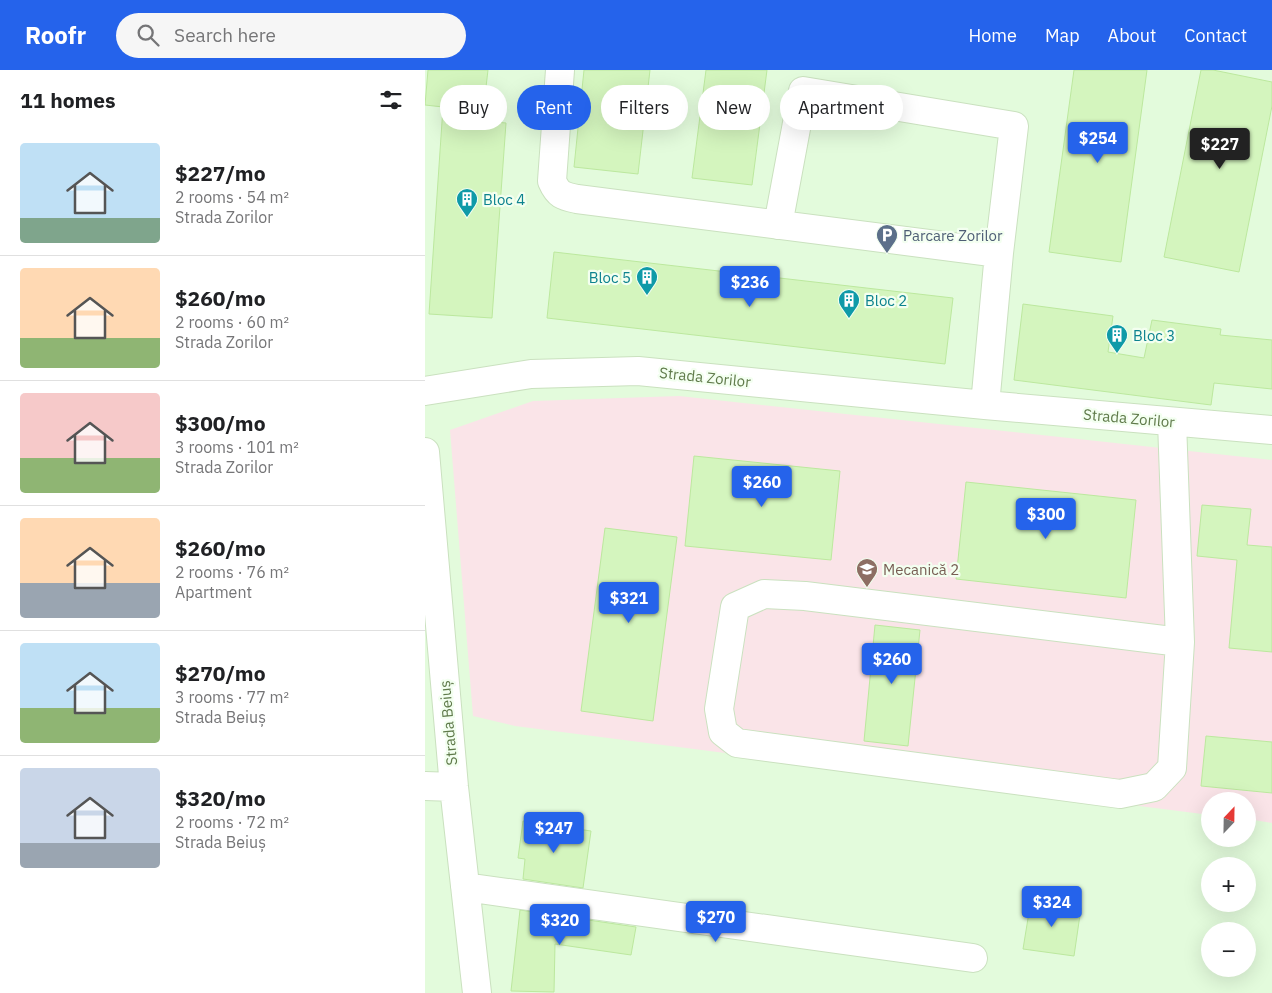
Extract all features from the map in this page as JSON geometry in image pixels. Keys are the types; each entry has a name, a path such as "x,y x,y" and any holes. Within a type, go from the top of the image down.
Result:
{"street":[{"path":"560,70 552,181 556,191 564,196 999,253"},
{"path":"778,224 803,91 1014,126 999,253 985,405"},
{"name":"Strada Zorilor","path":"425,391 531,374 638,370 985,405 1272,430"},
{"path":"1172,422 1180,642 1171,768 1153,787 1120,794 737,743 723,732 719,709 735,607 764,594 805,596 1180,642"},
{"name":"Strada Beiuș","path":"425,452 454,787 477,993"},
{"path":"425,786 454,787"},
{"path":"465,887 973,958"}],"shaded area":[{"path":"425,70 1272,70 1272,993 425,993"},
{"name":"Mecanică 2","path":"679,396 1272,460 1272,823 1256,820 1256,792 1201,792 1201,814 515,726 473,716 450,430 533,401"}],"building":[{"name":"Bloc 4","path":"428,70 488,70 486,85 440,85 440,107 425,105"},
{"path":"584,70 650,70 648,85 601,85 601,130 643,130 638,174 574,167 578,130 591,130 591,85 582,85"},
{"path":"706,70 767,70 765,85 704,85"},
{"path":"1074,70 1147,70 1121,262 1049,252"},
{"path":"1201,70 1213,70 1272,82 1272,106 1239,272 1164,257"},
{"name":"Bloc 4","path":"441,130 505,130 492,318 429,314"},
{"path":"698,130 759,130 752,185 692,178"},
{"path":"554,252 953,298 945,364 547,318"},
{"name":"Bloc 3","path":"1023,304 1113,316 1108,352 1144,358 1152,320 1221,329 1220,335 1272,340 1272,389 1214,383 1211,405 1014,380"},
{"path":"694,456 840,471 831,560 685,546"},
{"path":"966,482 1136,500 1126,598 956,579"},
{"path":"1202,505 1251,509 1247,545 1272,547 1272,652 1229,648 1237,560 1197,556"},
{"path":"605,528 677,537 653,721 581,711"},
{"path":"875,625 920,630 908,746 864,741"},
{"path":"1206,736 1272,742 1272,793 1201,786"},
{"path":"523,821 591,831 583,888 523,879 525,859 518,858"},
{"path":"1031,900 1081,908 1074,956 1023,949"},
{"path":"520,910 636,927 631,955 555,944 554,992 511,991"}],"place":[{"name":"Bloc 4","path":"467,218"},
{"name":"Parcare Zorilor","path":"887,254"},
{"name":"Bloc 5","path":"647,296"},
{"name":"Bloc 2","path":"849,319"},
{"name":"Bloc 3","path":"1117,354"},
{"name":"Mecanică 2","path":"867,588"}]}
